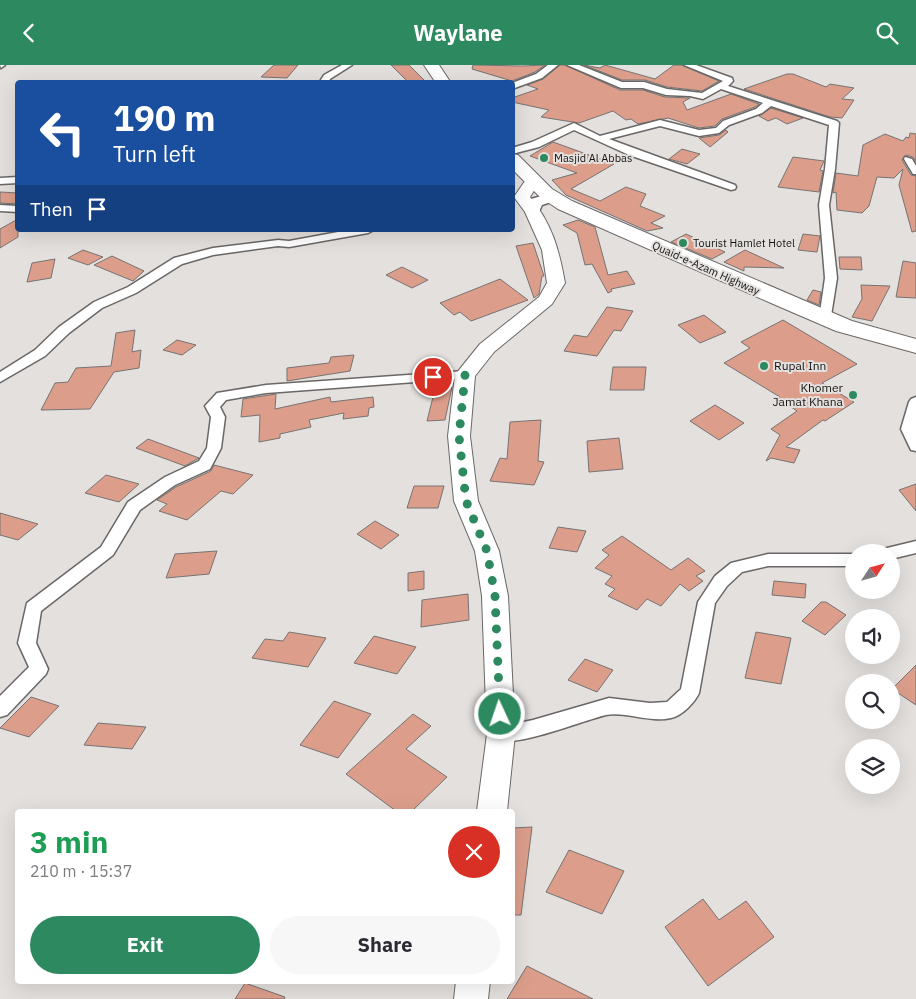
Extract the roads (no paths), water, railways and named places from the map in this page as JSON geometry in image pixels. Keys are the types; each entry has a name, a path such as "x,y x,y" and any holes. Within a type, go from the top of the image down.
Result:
{"highway":[{"path":"431,65 442,80"},
{"name":"Quaid-e-Azam Highway","path":"515,168 525,197 552,197 664,249 825,319 916,347"}],"main road":[{"path":"492,809 501,734 495,596 487,551 466,501 459,436 465,375 486,348 546,300 556,283 551,250 525,197"},
{"path":"471,999 473,984"}],"street":[{"path":"325,80 329,65"},
{"path":"325,80 348,65"},
{"path":"515,85 539,76 554,65"},
{"path":"571,65 621,85 644,85 666,92 690,93 703,96"},
{"path":"688,65 729,80 703,96 688,101"},
{"path":"720,86 834,123 830,169 824,205 831,278 825,319"},
{"path":"599,139 660,123 670,124 699,133 719,130 726,123 759,111 771,101"},
{"path":"515,151 528,150 538,142 574,126 633,153 731,187"},
{"path":"908,159 916,172"},
{"path":"0,181 15,179"},
{"path":"0,208 15,209"},
{"path":"0,378 40,353 64,330 98,305 132,289 178,261 213,252 278,243 289,244 357,232"},
{"path":"0,709 38,669 27,643 33,608 106,551 134,506 170,481 205,465 214,448 218,417 212,406 222,396 266,389 465,375"},
{"path":"916,402 908,429 916,446"},
{"path":"900,551 916,547"},
{"path":"501,734 533,728 608,706 650,711 671,710 690,693 707,602 721,581 738,567 768,560 845,559"}],"place":[{"name":"Masjid Al Abbas","path":"544,158"},
{"name":"Tourist Hamlet Hotel","path":"683,243"},
{"name":"Rupal Inn","path":"764,366"},
{"name":"Khomer Jamat Khana","path":"853,395"}]}
